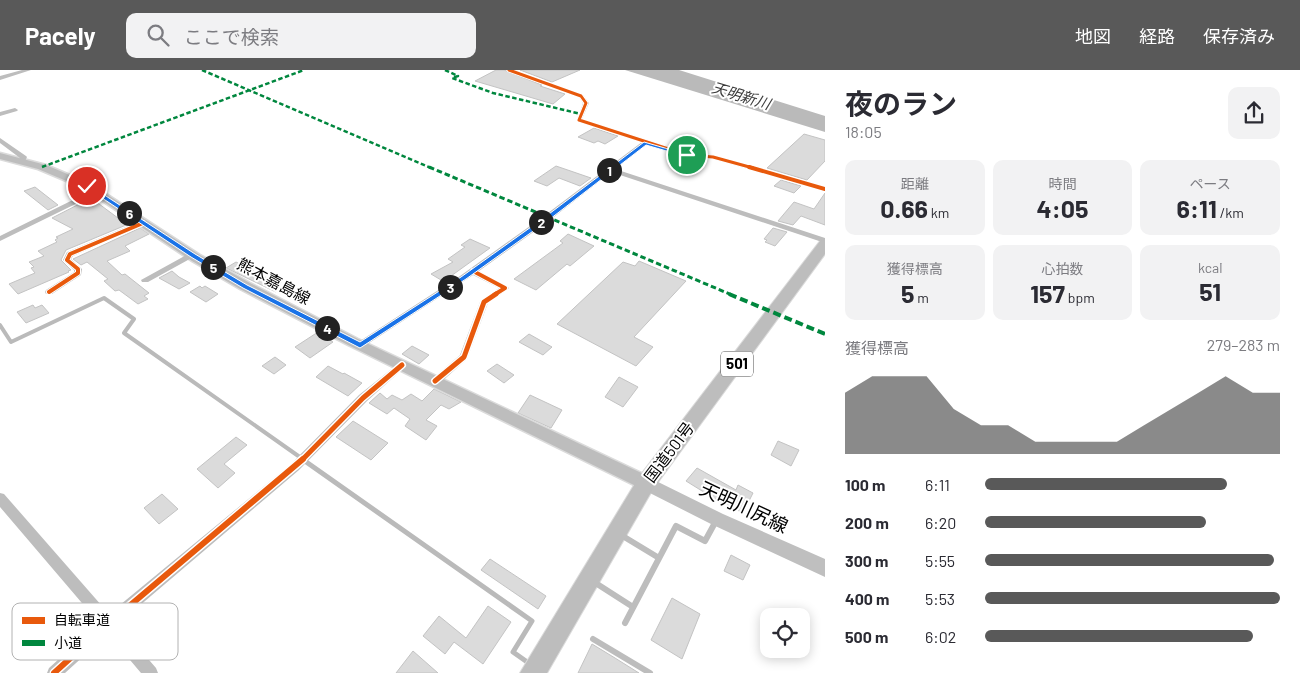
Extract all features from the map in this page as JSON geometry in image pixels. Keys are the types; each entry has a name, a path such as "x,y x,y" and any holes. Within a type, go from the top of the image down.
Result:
{"highway":[{"name":"国道501号","path":"536,668 646,482 740,360 825,243"}],"main road":[{"name":"熊本嘉島線","path":"0,156 63,174 96,192 193,256 245,286 360,345 646,482"},
{"name":"天明川尻線","path":"646,482 717,519 825,568"}],"street":[{"path":"0,78 28,70"},
{"path":"510,70 581,96 586,103 579,120 645,143 687,155 713,157 825,189"},
{"path":"0,114 15,110"},
{"path":"0,140 24,156 22,162"},
{"path":"360,345 473,271 645,143"},
{"path":"610,170 825,243"},
{"path":"0,239 96,192"},
{"path":"48,292 78,273 78,269 67,260 70,254 143,222"},
{"path":"145,280 193,256"},
{"path":"436,381 464,357 484,302 505,288 473,271"},
{"path":"133,603 295,467 363,398 402,365"},
{"path":"0,498 90,603"},
{"path":"54,673 68,660"},
{"path":"140,660 151,673"}],"lane":[{"path":"625,623 676,526 705,541 717,519"},
{"path":"616,532 659,558"},
{"path":"588,578 633,607"},
{"path":"594,639 650,673"}],"water":[{"name":"天明新川","path":"625,70 679,70 825,116 825,132"}],"building":[{"path":"496,70 504,70 542,85 540,86 565,94 553,104 475,81"},
{"path":"520,70 580,70 552,82"},
{"path":"594,128 618,136 605,144 598,141 594,143 578,137"},
{"path":"804,134 825,140 825,161 807,180 767,168"},
{"path":"556,166 591,178 580,186 559,178 547,186 534,181"},
{"path":"781,180 801,186 794,193 774,186"},
{"path":"35,187 58,205 48,210 24,191"},
{"path":"825,193 825,225 801,216 793,225 778,221 794,202 814,209"},
{"path":"91,198 122,221 126,219 131,223 66,250 61,260 71,270 69,272 18,294 9,284 35,273 31,268 34,267 29,262 44,256 38,251 57,242 55,240 58,238 56,237 73,229 52,218"},
{"path":"140,228 149,234 125,246 130,251 107,261 122,275 125,274 149,293 144,296 148,299 138,304 119,290 115,291 104,281 108,279 87,262 81,265 73,259"},
{"path":"773,228 787,232 775,246 765,242 767,240 764,239"},
{"path":"568,234 594,246 570,266 567,264 536,290 514,279 563,243 560,241"},
{"path":"470,239 490,248 451,276 454,277 446,283 431,274 453,262 448,259 465,247 461,245"},
{"path":"639,261 686,281 634,337 653,347 636,366 557,324 623,262 635,266"},
{"path":"236,262 267,278 269,276 281,282 276,292 226,268"},
{"path":"172,271 190,283 179,289 159,278"},
{"path":"200,286 202,288 205,286 218,294 206,302 190,292"},
{"path":"33,305 35,308 42,305 49,313 26,323 17,312"},
{"path":"318,332 333,342 310,358 295,347"},
{"path":"529,334 552,347 543,355 519,342"},
{"path":"412,346 429,355 419,364 402,354"},
{"path":"275,357 286,365 274,374 262,366"},
{"path":"497,364 514,375 504,383 487,371"},
{"path":"328,366 362,383 348,396 316,377"},
{"path":"619,377 638,387 623,407 605,397"},
{"path":"434,389 461,402 449,409 441,405 426,420 437,426 426,440 405,426 410,419 394,408 387,414 369,403 380,393 387,399 392,395 402,400 411,394 422,401"},
{"path":"530,395 562,410 551,428 518,413"},
{"path":"353,421 388,443 371,460 336,437"},
{"path":"236,437 247,445 224,464 235,473 218,488 197,469"},
{"path":"778,441 799,450 791,466 771,455"},
{"path":"697,468 736,490 738,485 753,493 743,513 723,504 686,481"},
{"path":"162,494 178,509 159,524 144,508"},
{"path":"731,555 750,565 743,580 724,571"},
{"path":"490,559 546,596 538,609 481,570"},
{"path":"672,598 700,614 682,659 651,640"},
{"path":"488,606 511,622 483,664 454,642 445,654 423,636 439,616 466,638"},
{"path":"592,644 615,658 639,673 578,673"},
{"path":"413,651 438,673 396,673"}],"waterway":[{"path":"0,325 11,342 104,298 134,319 124,333 304,460"},
{"path":"302,459 532,621 513,652 530,664"}],"marked path":[{"path":"202,70 547,218 825,334"},
{"path":"42,167 304,70"},
{"path":"445,70 458,76 452,78 493,93 581,114"}],"cycle path":[{"path":"509,70 581,96 586,103 579,120 687,155 713,157 825,189"},
{"path":"49,292 78,273 78,269 67,260 70,254 143,223"},
{"path":"435,381 464,357 484,302 505,288 473,271"},
{"path":"133,603 295,467 363,398 402,365"},
{"path":"54,673 68,660"}],"route":[{"path":"87,186 193,256 245,286 360,345 463,278 547,218 645,143 687,155"}]}
